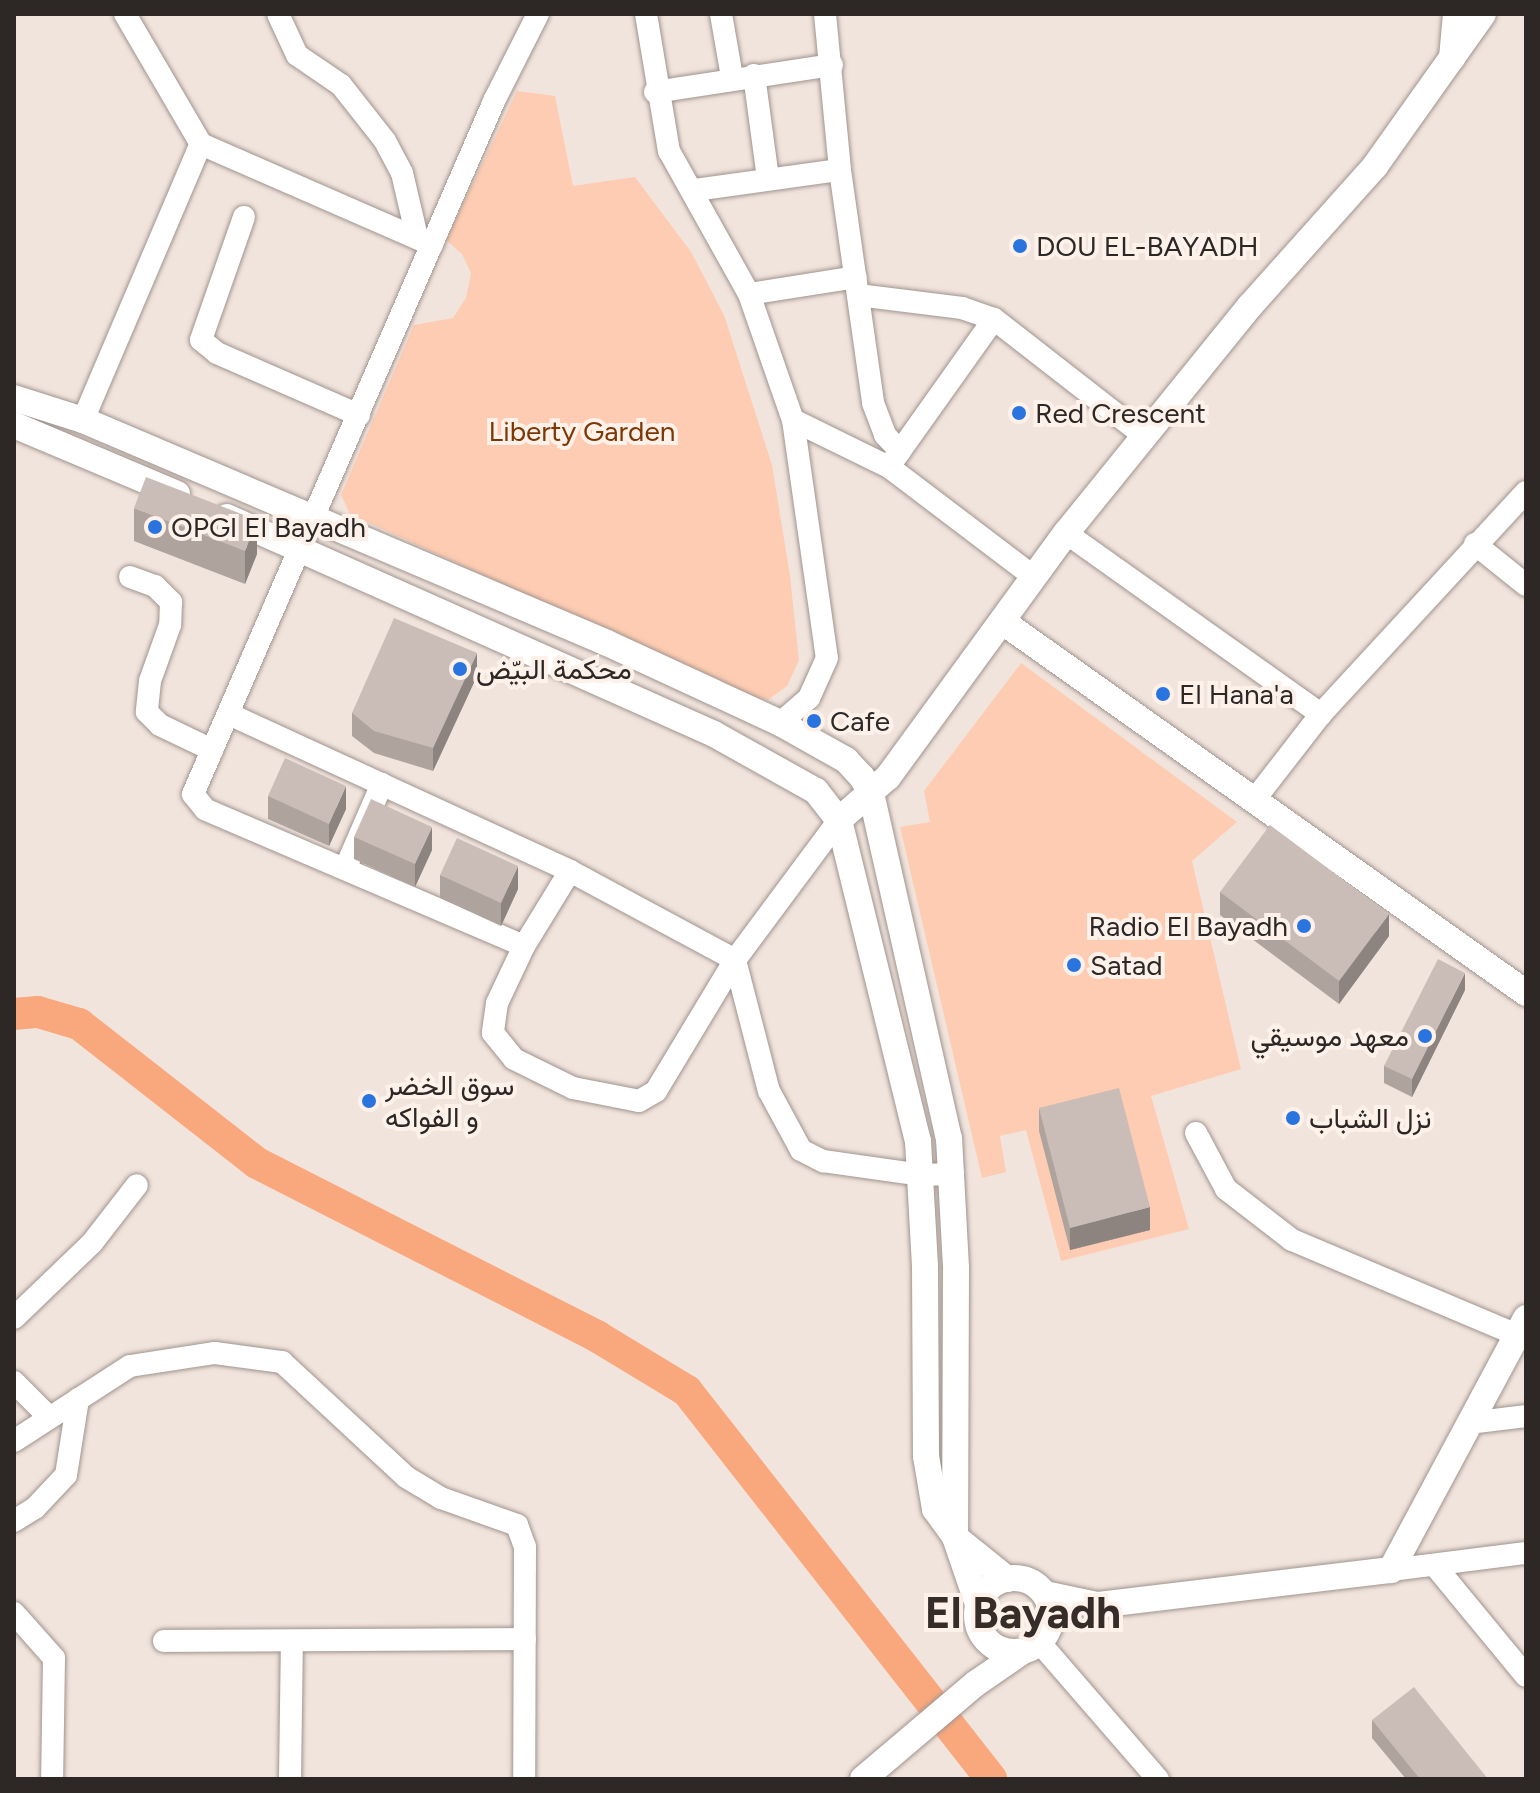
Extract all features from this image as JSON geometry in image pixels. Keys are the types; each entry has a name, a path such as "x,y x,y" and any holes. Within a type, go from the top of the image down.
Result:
{"main road":[{"path":"1452,61 1456,14"},
{"path":"839,820 871,793 1143,435 1375,166 1483,14"},
{"path":"14,398 83,420 430,565 780,723 846,760 871,793 953,1174 955,1537 978,1604 978,1625 985,1639 1001,1650 1037,1639"},
{"path":"14,425 303,549 714,734 816,791 839,820 918,1141 926,1456 935,1509 955,1537 1007,1579"},
{"path":"411,598 430,565"},
{"path":"1003,622 1526,993"},
{"path":"978,1604 991,1586 1007,1579 1024,1579 1045,1594 1097,1605 1391,1570 1522,1326"},
{"path":"1037,1639 1045,1594"},
{"path":"863,1779 901,1743 975,1684 1037,1639 1097,1605"},
{"path":"975,1684 985,1639"}],"street":[{"path":"125,14 201,144 424,241"},
{"path":"278,14 297,55 341,85 385,141 402,173 424,241"},
{"path":"524,946 197,802 194,786 231,715 303,549 359,415 424,241 538,14"},
{"path":"646,14 655,92 669,151 695,190 749,294 793,420 827,658 809,698 780,723"},
{"path":"721,14 743,76 768,178"},
{"path":"825,14 840,170 873,403 894,459"},
{"path":"655,92 743,76 832,65"},
{"path":"83,420 201,144"},
{"path":"695,190 840,170"},
{"path":"244,217 201,340 208,349 359,415"},
{"path":"749,294 857,286 962,308 994,319 1143,435"},
{"path":"894,459 994,319"},
{"path":"793,420 894,459 1034,577"},
{"path":"1255,799 1321,714 1526,492"},
{"path":"1066,533 1321,714"},
{"path":"1475,544 1526,585"},
{"path":"130,577 155,586 171,602 170,625 150,681 147,712 160,725 212,750"},
{"path":"231,715 570,871 735,960 769,1091 801,1150 823,1161 921,1175 953,1174"},
{"path":"345,869 382,784"},
{"path":"570,871 524,946 492,1022 499,1043 514,1059 573,1088 632,1101 656,1091 735,960 839,820"},
{"path":"1196,1133 1226,1189 1292,1240 1522,1326"},
{"path":"14,1318 92,1243 137,1185"},
{"path":"14,1441 104,1378 130,1366 215,1353 282,1362 406,1477 441,1498 517,1525 525,1547 524,1779"},
{"path":"14,1382 48,1416"},
{"path":"14,1521 35,1508 66,1475 78,1399"},
{"path":"1469,1423 1526,1416"},
{"path":"1391,1570 1436,1567 1526,1553"},
{"path":"1436,1567 1526,1676"},
{"path":"14,1613 54,1658 52,1779"},
{"path":"164,1641 525,1639"},
{"path":"1037,1639 1158,1779"},
{"path":"290,1779 292,1642"}],"green space":[{"name":"Liberty Garden","path":"517,91 555,96 573,186 635,177 691,252 724,315 772,465 790,576 799,660 787,686 768,700 736,692 350,514 341,495 414,325 453,318 466,298 471,273 462,254 446,240"},
{"name":"Satad","path":"1021,663 1237,822 1192,861 1241,1069 1151,1096 1189,1229 1061,1261 1026,1130 1000,1136 1006,1172 982,1178 900,827 930,822 924,791"}],"building":[{"path":"146,477 257,520 245,551 134,508"},
{"path":"394,618 477,653 433,748 374,731 352,713"},
{"path":"285,758 346,786 329,824 268,796"},
{"path":"371,799 432,827 415,864 354,837"},
{"name":"Radio El Bayadh","path":"1270,825 1389,914 1339,981 1220,892"},
{"path":"457,838 518,866 501,903 440,875"},
{"name":"معهد موسيقي","path":"1438,959 1465,973 1412,1079 1384,1066"},
{"path":"1119,1088 1150,1207 1070,1228 1039,1108"},
{"path":"1414,1687 1488,1779 1420,1779 1372,1720"}],"waterway":[{"path":"14,1014 38,1012 79,1024 257,1163 598,1337 687,1391 991,1779"}],"place":[{"name":"DOU EL-BAYADH","path":"1020,246"},
{"name":"Red Crescent","path":"1019,413"},
{"name":"OPGI El Bayadh","path":"155,527"},
{"name":"محكمة البيّض","path":"460,669"},
{"name":"El Hana'a","path":"1163,694"},
{"name":"Cafe","path":"814,721"},
{"name":"Radio El Bayadh","path":"1304,926"},
{"name":"Satad","path":"1074,965"},
{"name":"معهد موسيقي","path":"1425,1036"},
{"name":"سوق الخضر و الفواكه","path":"369,1101"},
{"name":"نزل الشباب","path":"1293,1118"}],"district":[{"name":"El Bayadh","path":"1023,1613"}]}
